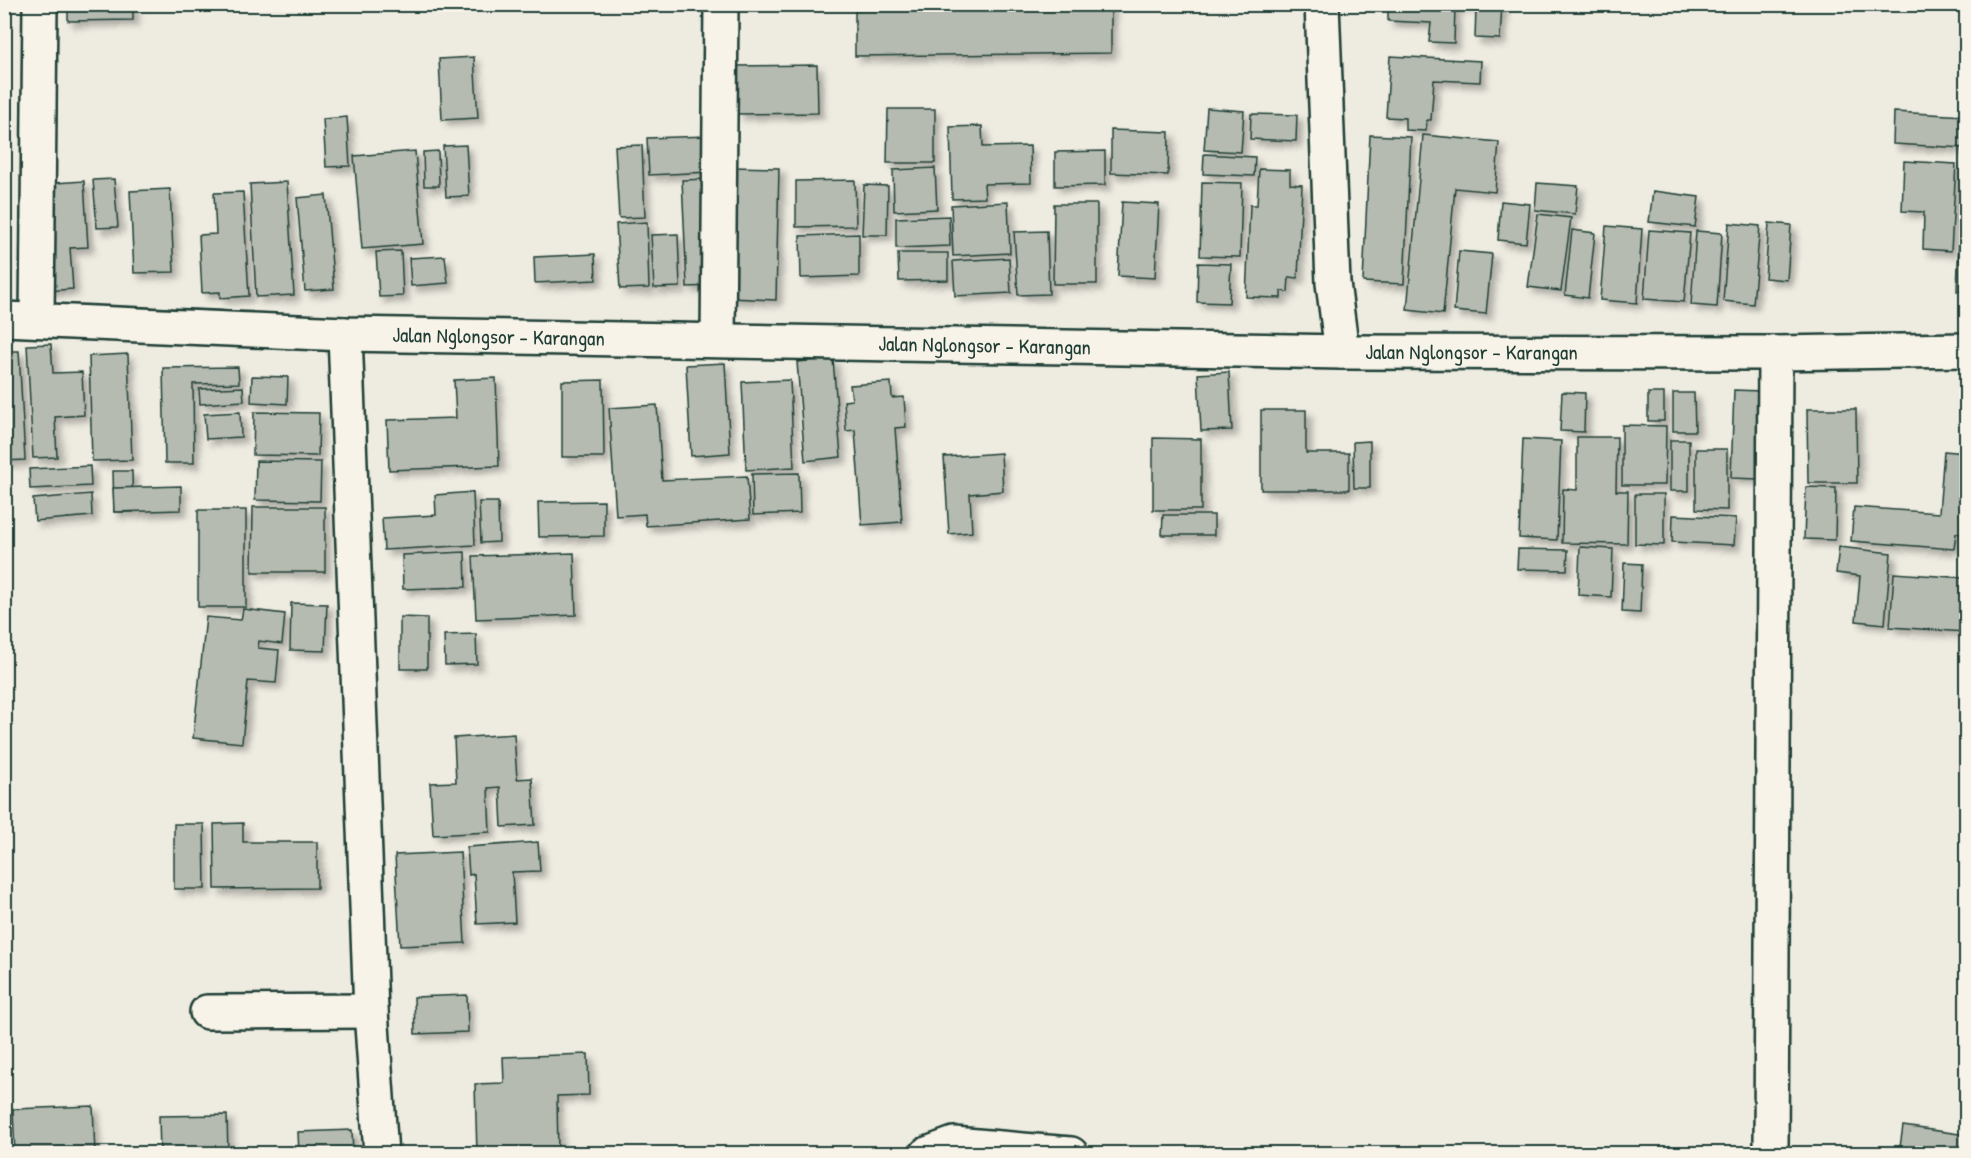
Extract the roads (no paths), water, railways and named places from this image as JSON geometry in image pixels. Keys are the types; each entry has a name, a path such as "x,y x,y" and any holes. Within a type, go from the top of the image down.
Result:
{"main road":[{"path":"38,320 40,4"},
{"path":"718,340 721,4"},
{"path":"1322,4 1334,283 1342,352"},
{"name":"Jalan Nglongsor - Karangan","path":"4,319 345,334 1342,352 1775,353 1966,350"},
{"path":"345,334 371,1011 381,1154"},
{"path":"1771,1154 1775,353"},
{"path":"207,1012 371,1011"},
{"path":"927,1154 954,1144 1071,1154"}]}
